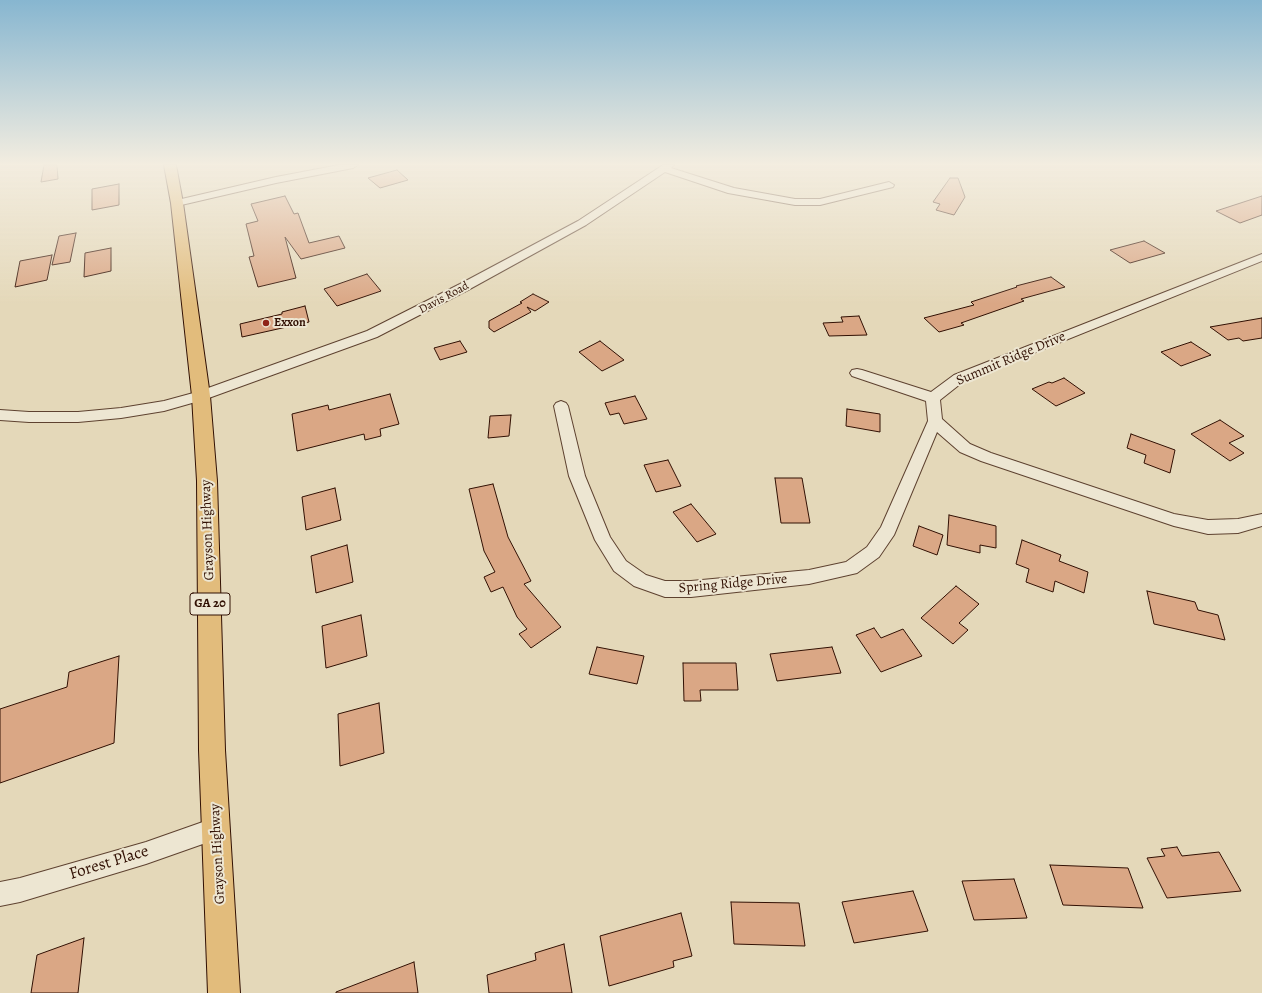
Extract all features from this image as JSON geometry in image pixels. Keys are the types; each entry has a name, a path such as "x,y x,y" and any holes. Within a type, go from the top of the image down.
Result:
{"main road":[{"name":"Grayson Highway","path":"178,211 201,396 207,481 212,750 224,993"}],"street":[{"name":"Davis Road","path":"0,415 53,418 99,416 164,406 201,396 372,334 413,314 582,223 600,211"},
{"name":"Summit Ridge Drive","path":"933,398 959,378 1262,258"},
{"path":"856,373 933,398 935,421 965,448 986,457 1174,520 1208,527 1238,526 1262,520"},
{"name":"Spring Ridge Drive","path":"560,406 577,476 603,540 620,566 625,570 640,581 665,588 691,589 809,577 851,568 873,552 888,530 935,421"},
{"name":"Forest Place","path":"0,894 20,890 146,853 217,828"}],"building":[{"path":"254,211 293,211 294,214 298,213 309,243 339,236 345,248 301,259 285,237 296,278 258,287 249,257 254,256 246,224 258,221"},
{"path":"941,211 956,211 954,215"},
{"path":"1217,211 1262,211 1262,215 1240,223"},
{"path":"76,233 70,262 52,265 59,236"},
{"path":"1144,241 1165,253 1130,263 1110,250"},
{"path":"111,248 111,271 84,277 85,253"},
{"path":"52,255 47,280 15,287 20,261"},
{"path":"367,274 381,291 337,306 324,289"},
{"path":"1051,277 1065,287 1021,299 1024,301 961,323 964,325 939,332 924,318 974,305 971,302 1017,287 1016,286"},
{"path":"533,294 549,302 535,311 527,307 531,312 494,332 489,328 489,321 522,303 520,302"},
{"path":"305,306 309,322 242,337 240,324 282,314 282,312"},
{"path":"859,316 867,335 829,336 823,323 843,322 841,317"},
{"path":"1262,318 1262,338 1243,341 1239,338 1228,340 1210,327"},
{"path":"460,341 467,352 440,360 434,348"},
{"path":"600,341 624,360 602,371 579,352"},
{"path":"1191,342 1211,355 1181,366 1161,352"},
{"path":"1064,378 1085,393 1056,406 1032,389 1049,382 1052,383"},
{"path":"390,394 399,424 380,429 381,436 365,440 364,434 297,451 292,414 328,405 329,410"},
{"path":"635,396 647,419 624,424 619,413 610,415 605,403"},
{"path":"847,409 880,414 880,432 846,426"},
{"path":"511,415 509,436 488,438 490,416"},
{"path":"1220,420 1244,436 1229,443 1244,453 1230,461 1191,434"},
{"path":"1131,434 1175,450 1170,473 1144,463 1146,455 1127,448"},
{"path":"668,460 681,486 656,492 644,465"},
{"path":"775,478 802,478 810,523 781,523"},
{"path":"493,484 508,537 531,581 524,584 561,627 531,648 519,634 527,629 517,617 503,587 491,592 484,577 495,572 484,551 469,489"},
{"path":"335,488 341,520 306,530 302,497"},
{"path":"691,504 716,534 697,542 673,512"},
{"path":"949,515 996,526 996,548 980,545 980,553 947,545"},
{"path":"919,526 943,535 937,555 913,546"},
{"path":"1022,540 1061,555 1059,561 1088,572 1084,593 1055,581 1053,592 1026,582 1029,569 1016,564"},
{"path":"347,545 353,582 316,593 311,556"},
{"path":"956,586 979,604 959,623 968,630 953,644 921,618"},
{"path":"1147,591 1195,602 1198,610 1218,615 1225,640 1154,624"},
{"path":"361,615 367,656 326,668 322,626"},
{"path":"874,628 881,638 903,629 922,656 881,672 856,635"},
{"path":"597,647 644,656 637,684 589,674"},
{"path":"832,647 841,673 777,681 770,654"},
{"path":"119,656 114,743 0,783 0,709 67,687 69,672"},
{"path":"683,663 736,663 738,690 700,690 701,701 684,701"},
{"path":"379,703 384,753 340,766 338,714"},
{"path":"1177,847 1182,856 1219,852 1241,891 1167,898 1147,858 1165,856 1161,849"},
{"path":"1050,865 1128,868 1143,908 1063,905"},
{"path":"1014,879 1027,918 974,920 962,881"},
{"path":"913,891 928,931 854,943 842,902"},
{"path":"731,902 799,903 805,946 734,944"},
{"path":"681,913 692,956 673,961 674,967 609,986 600,936"},
{"path":"84,938 78,993 31,993 37,955"},
{"path":"564,944 572,993 489,993 487,975 536,960 535,953"},
{"path":"414,962 418,993 336,993 336,992"}],"place":[{"name":"Exxon","path":"266,323"}]}
